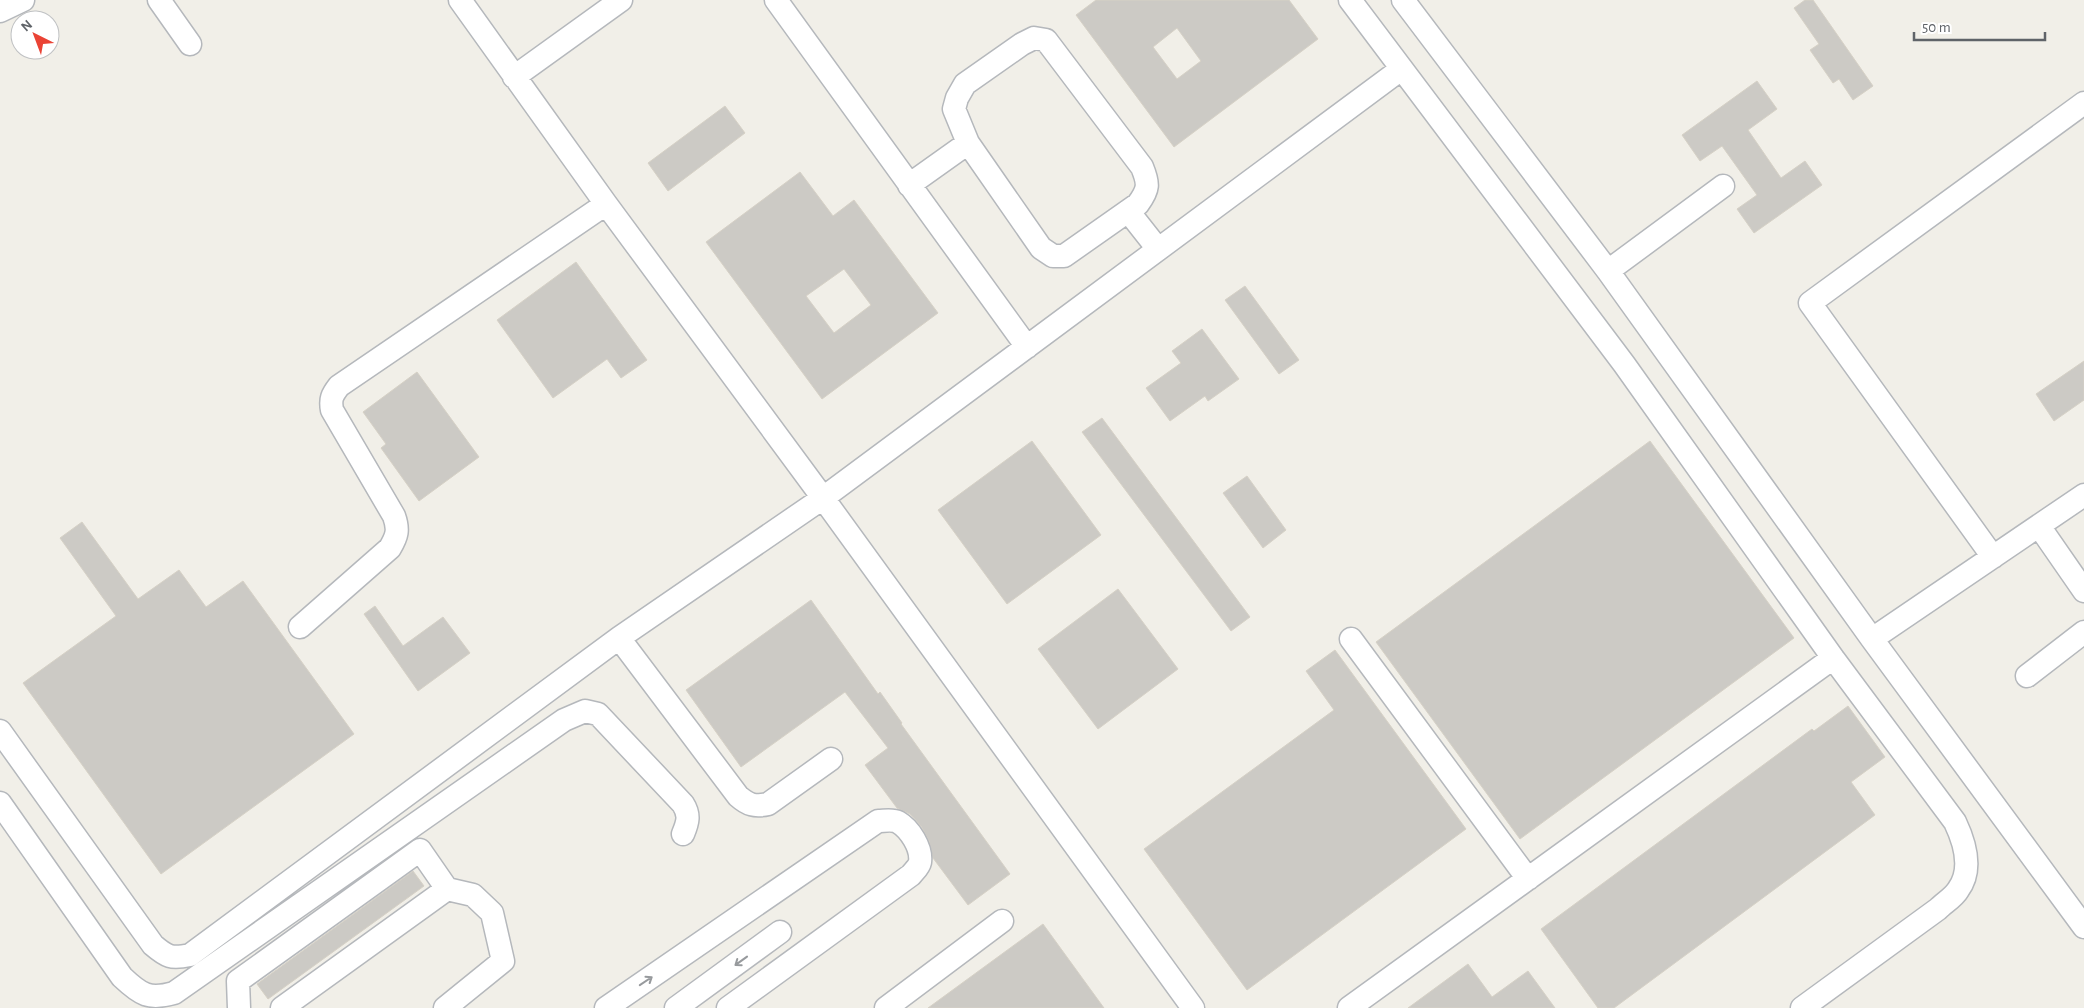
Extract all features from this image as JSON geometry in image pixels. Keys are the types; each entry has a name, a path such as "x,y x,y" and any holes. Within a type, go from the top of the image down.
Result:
{"street":[{"path":"0,11 23,0"},
{"path":"159,0 190,44"},
{"path":"460,0 606,204 823,498 1193,1008"},
{"path":"514,77 621,0"},
{"path":"776,0 1027,347"},
{"path":"1350,0 1400,70 1624,364 1833,658 1955,822 1965,853 1966,877 1958,892 1938,909 1802,1008"},
{"path":"1403,0 1608,271 1872,639 2084,927"},
{"path":"1034,38 1046,40 1142,167 1147,180 1146,192 1138,204 1064,256 1053,256 1041,248 968,143 954,109 957,98 966,84 1022,44 1034,38"},
{"path":"0,730 153,945 166,956 179,958 190,955 619,638 823,498 1400,70"},
{"path":"1993,557 1810,302 2084,103"},
{"path":"909,185 968,143"},
{"path":"1608,271 1723,186"},
{"path":"300,627 390,548 397,537 398,527 394,516 332,410 330,400 332,394 339,386 606,204"},
{"path":"1128,210 1158,250"},
{"path":"1872,639 2084,495"},
{"path":"2039,526 2084,591"},
{"path":"2027,676 2084,632"},
{"path":"619,638 738,796 746,803 757,807 768,804 831,759"},
{"path":"1351,639 1528,879"},
{"path":"1349,1008 1833,658"},
{"path":"0,802 122,977 135,989 156,998 174,993 564,720 585,711 598,714 683,804 688,813 688,822 683,834"},
{"path":"606,1008 878,821 890,820 897,822 918,845 920,864 911,875 728,1008"},
{"path":"238,1008 238,981 420,850 447,889 473,895 492,913 503,961 445,1008"},
{"path":"282,1008 447,889"},
{"path":"758,904 799,957"},
{"path":"886,1008 1002,921"},
{"path":"676,1008 780,932"}],"building":[{"path":"1096,0 1289,0 1318,39 1174,147 1076,15","holes":["1177,28 1201,61 1177,79 1153,47"]},
{"path":"1805,0 1813,0 1873,86 1853,100 1839,79 1833,83 1810,50 1819,44 1794,8"},
{"path":"1757,81 1777,109 1748,130 1781,178 1805,161 1822,185 1754,233 1737,209 1757,195 1722,146 1700,161 1682,135"},
{"path":"725,106 745,133 668,191 648,163"},
{"path":"800,172 833,216 854,200 938,313 822,399 706,242","holes":["844,269 871,305 834,333 806,296"]},
{"path":"576,262 647,360 621,378 607,359 553,398 497,320"},
{"path":"1245,286 1299,360 1279,374 1225,300"},
{"path":"1202,329 1239,379 1208,401 1205,396 1170,421 1146,388 1181,363 1172,351"},
{"path":"2084,361 2084,400 2054,421 2036,394"},
{"path":"417,372 479,457 419,501 381,448 386,444 363,412"},
{"path":"1102,418 1250,617 1231,631 1082,432"},
{"path":"1032,441 1101,535 1007,604 938,510"},
{"path":"1650,441 1794,638 1520,839 1376,642"},
{"path":"1247,476 1286,530 1263,548 1223,493"},
{"path":"82,522 138,599 179,570 206,607 243,581 354,734 161,874 23,683 116,616 60,538"},
{"path":"1118,589 1178,669 1098,729 1038,649"},
{"path":"811,600 878,694 880,692 901,724 1010,874 968,905 933,858 929,841 921,826 910,814 897,808 865,765 888,748 845,692 741,767 686,690"},
{"path":"375,606 403,646 443,617 470,653 418,691 364,614"},
{"path":"1335,650 1466,829 1247,990 1144,849 1334,710 1306,671"},
{"path":"1848,706 1885,757 1851,782 1875,815 1614,1008 1598,1008 1541,929 1812,729 1814,731"},
{"path":"413,871 424,886 268,999 257,984"},
{"path":"1043,924 1104,1008 928,1008"},
{"path":"1468,964 1492,997 1528,971 1555,1008 1408,1008"}]}
